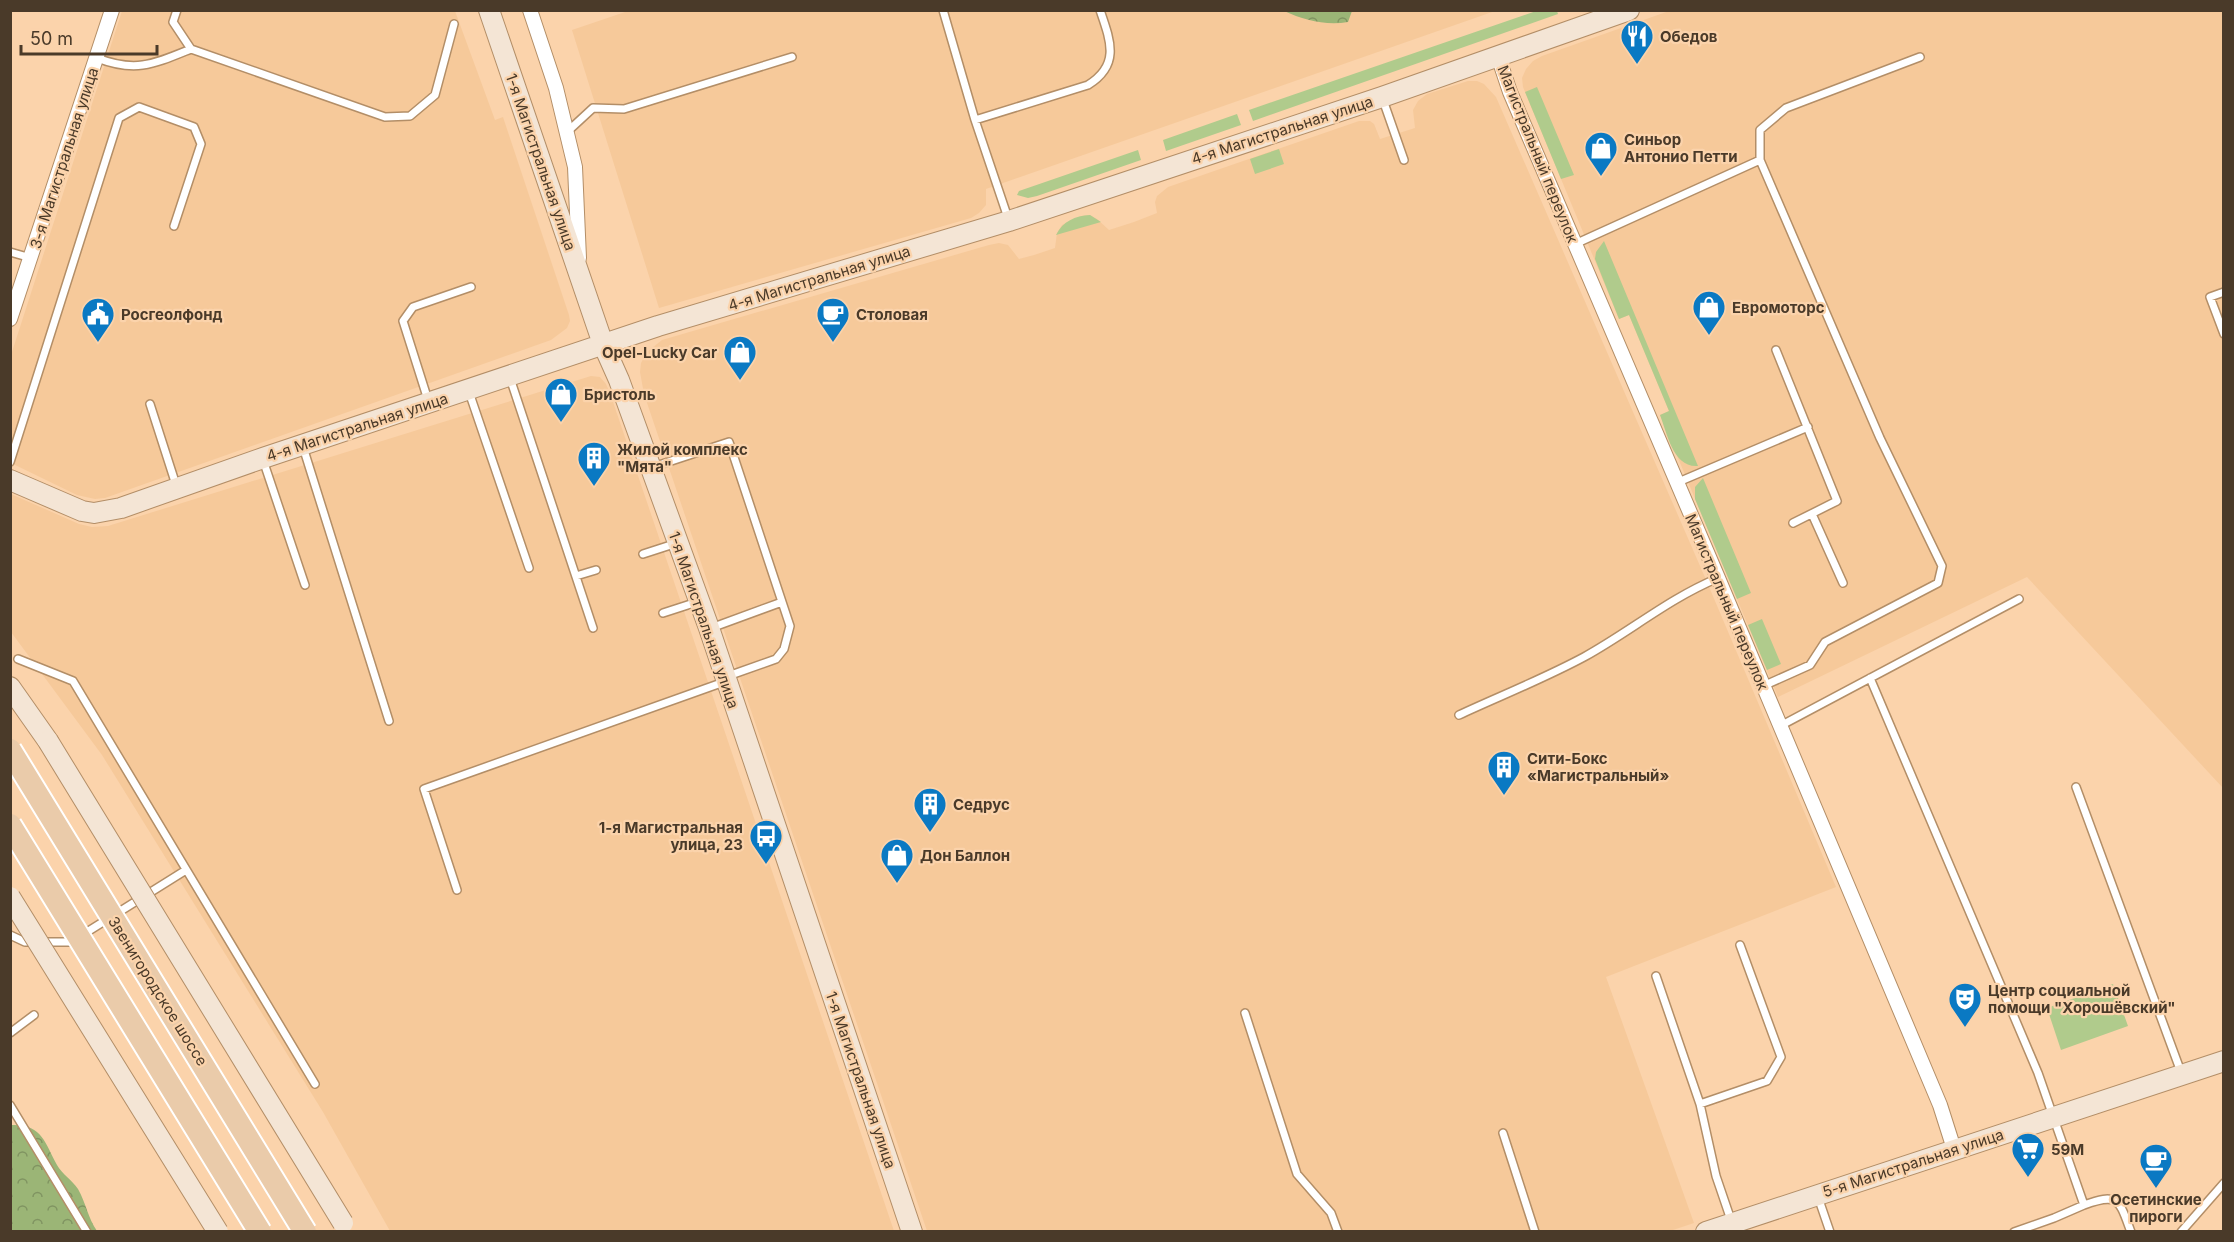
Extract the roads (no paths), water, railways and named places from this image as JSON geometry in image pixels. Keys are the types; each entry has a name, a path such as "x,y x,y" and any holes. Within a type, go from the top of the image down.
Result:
{"main road":[{"name":"Звенигородское шоссе","path":"10,750 305,1232"},
{"path":"10,825 260,1232"}],"street":[{"name":"3-я Магистральная улица","path":"10,319 112,10"},
{"name":"1-я Магистральная улица","path":"489,10 603,344 619,381 709,628 912,1232"},
{"path":"530,10 556,88 575,167 580,276"},
{"name":"4-я Магистральная улица","path":"10,480 72,507 94,513 121,508 669,322 1009,221 1382,97 1629,10"},
{"name":"Магистральный переулок","path":"1498,56 1510,92 1940,1105 1954,1149"},
{"name":"3-я Магистральная улица","path":"10,295 29,265"},
{"path":"10,687 48,741 345,1227"},
{"path":"10,897 218,1232"},
{"name":"5-я Магистральная улица","path":"1706,1232 2223,1061"}],"lane":[{"path":"177,10 173,22 191,49 385,117 411,116 435,95 454,24"},
{"path":"943,10 975,120 1009,221"},
{"path":"975,120 1088,86 1100,78 1108,65 1110,49 1100,10"},
{"path":"97,58 128,67 150,65 191,49"},
{"path":"567,132 593,108 624,109 792,57"},
{"path":"1763,686 1810,665 1825,642 1938,583 1942,566 1880,438 1760,160 1760,130 1786,108 1920,57"},
{"path":"1382,97 1404,160"},
{"path":"10,462 119,118 139,107 194,127 201,144 174,226"},
{"path":"1575,244 1760,160"},
{"path":"10,252 29,265"},
{"path":"429,403 403,321 412,307 471,287"},
{"path":"2223,292 2210,297 2223,334"},
{"path":"1776,350 1837,501 1793,523"},
{"path":"509,376 593,628"},
{"path":"468,389 529,568"},
{"path":"150,404 177,488"},
{"path":"1676,483 1808,428"},
{"path":"457,890 424,789 726,679 776,659 784,649 790,626 729,442 650,468"},
{"path":"302,445 389,721"},
{"path":"263,458 305,585"},
{"path":"1812,514 1843,583"},
{"path":"643,554 677,543"},
{"path":"576,576 596,570"},
{"path":"1459,715 1582,658 1671,600 1718,578"},
{"path":"1780,726 2019,599"},
{"path":"663,613 699,602"},
{"path":"709,628 782,602"},
{"path":"18,659 73,681 315,1084"},
{"path":"1870,678 2038,1073 2084,1205"},
{"path":"2076,787 2182,1075"},
{"path":"10,935 25,942 71,942 186,870"},
{"path":"1700,1104 1767,1081 1781,1057 1740,945"},
{"path":"1656,976 1700,1104 1716,1176 1732,1223"},
{"path":"1245,1013 1297,1174 1331,1213 1338,1232"},
{"path":"10,1033 34,1015"},
{"path":"10,1105 87,1232"},
{"path":"1503,1133 1535,1232"},
{"path":"2181,1232 2223,1183"},
{"path":"1817,1195 1830,1232"},
{"path":"2014,1232 2103,1198 2113,1199 2121,1206 2131,1232"}],"place":[{"name":"Обедов","path":"1637,65"},
{"name":"Синьор Антонио Петти","path":"1601,177"},
{"name":"Евромоторс","path":"1709,336"},
{"name":"Росгеолфонд","path":"98,343"},
{"name":"Столовая","path":"833,343"},
{"name":"Opel-Lucky Car","path":"740,381"},
{"name":"Бристоль","path":"561,423"},
{"name":"Жилой комплекс \"Мята\"","path":"594,487"},
{"name":"Сити-Бокс «Магистральный»","path":"1504,796"},
{"name":"Седрус","path":"930,833"},
{"name":"1-я Магистральная улица, 23","path":"766,865"},
{"name":"Дон Баллон","path":"897,884"},
{"name":"Центр социальной помощи \"Хорошёвский\"","path":"1965,1028"},
{"name":"59М","path":"2028,1178"},
{"name":"Осетинские пироги","path":"2156,1189"}]}
